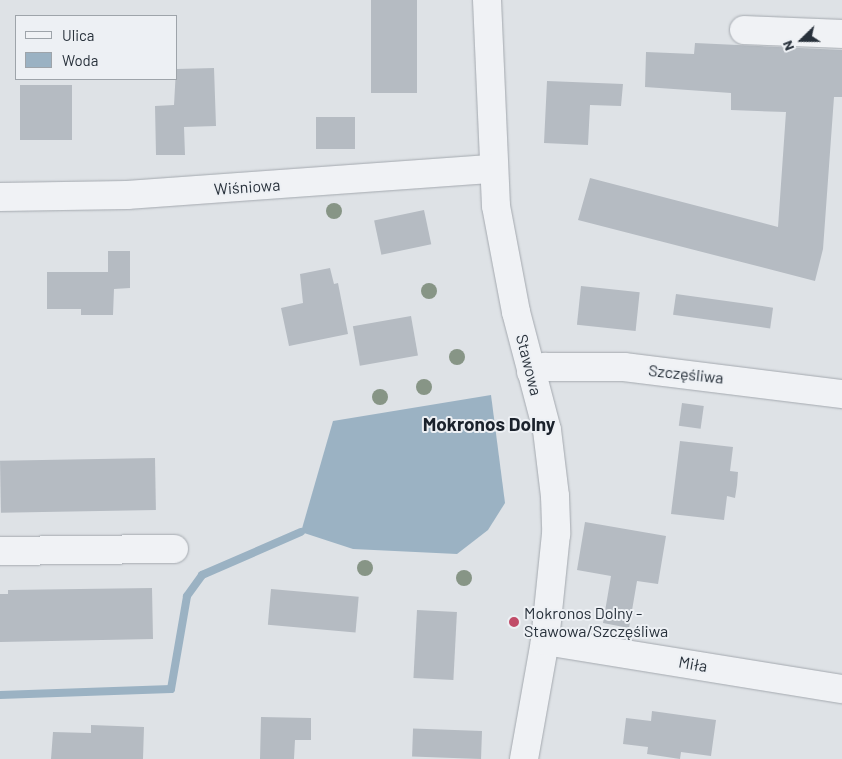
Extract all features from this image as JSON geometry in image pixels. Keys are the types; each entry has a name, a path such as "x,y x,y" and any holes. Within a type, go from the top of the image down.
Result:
{"street":[{"name":"Stawowa","path":"487,0 493,169 503,252 546,430 556,496 556,534 545,641 524,759"},
{"path":"744,30 842,34"},
{"name":"Wiśniowa","path":"0,197 126,195 493,169"},
{"name":"Szczęśliwa","path":"531,372 545,367 624,367 842,394"},
{"path":"0,552 174,549"},
{"name":"Miła","path":"545,641 842,689"}],"water":[{"path":"491,395 505,503 488,530 457,554 353,549 301,532 333,421"}],"building":[{"path":"371,0 417,0 417,93 371,93"},
{"path":"695,43 842,50 842,97 834,97 823,249 815,281 578,220 590,178 778,227 786,112 731,110 731,93 645,87 646,52 694,54"},
{"path":"214,68 216,126 184,127 185,155 156,155 155,106 174,105 178,69"},
{"path":"547,81 623,84 621,106 590,105 588,145 544,143"},
{"path":"20,85 72,85 72,140 20,140"},
{"path":"316,117 355,117 355,149 316,149"},
{"path":"424,210 431,244 381,255 374,221"},
{"path":"108,251 130,251 130,288 114,289 113,315 81,315 81,309 47,309 47,272 108,272"},
{"path":"330,268 334,284 338,283 348,334 289,346 281,308 303,303 300,274"},
{"path":"581,286 640,292 636,331 577,325"},
{"path":"676,294 773,308 770,328 673,315"},
{"path":"411,316 418,355 360,366 353,326"},
{"path":"682,403 704,406 701,429 679,426"},
{"path":"680,441 733,447 730,471 738,472 737,485 735,498 727,496 724,520 671,514"},
{"path":"155,458 156,510 1,513 0,461"},
{"path":"585,522 666,536 658,584 637,581 629,628 603,623 611,576 577,570"},
{"path":"152,588 153,639 0,642 0,594 8,594 8,590"},
{"path":"271,589 359,597 356,633 268,625"},
{"path":"417,610 457,612 453,680 413,678"},
{"path":"652,711 716,720 711,756 681,752 680,759 647,754 648,747 623,744 626,718 651,721"},
{"path":"261,717 311,718 311,740 295,740 294,759 260,759"},
{"path":"91,725 144,727 143,759 51,759 53,732 91,733"},
{"path":"413,729 482,731 481,759 412,757"}],"waterway":[{"path":"0,695 171,689 187,596 202,575 301,532"}],"place":[{"name":"Mokronos Dolny - Stawowa/Szczęśliwa","path":"514,622"}],"district":[{"name":"Mokronos Dolny","path":"489,424"}]}
